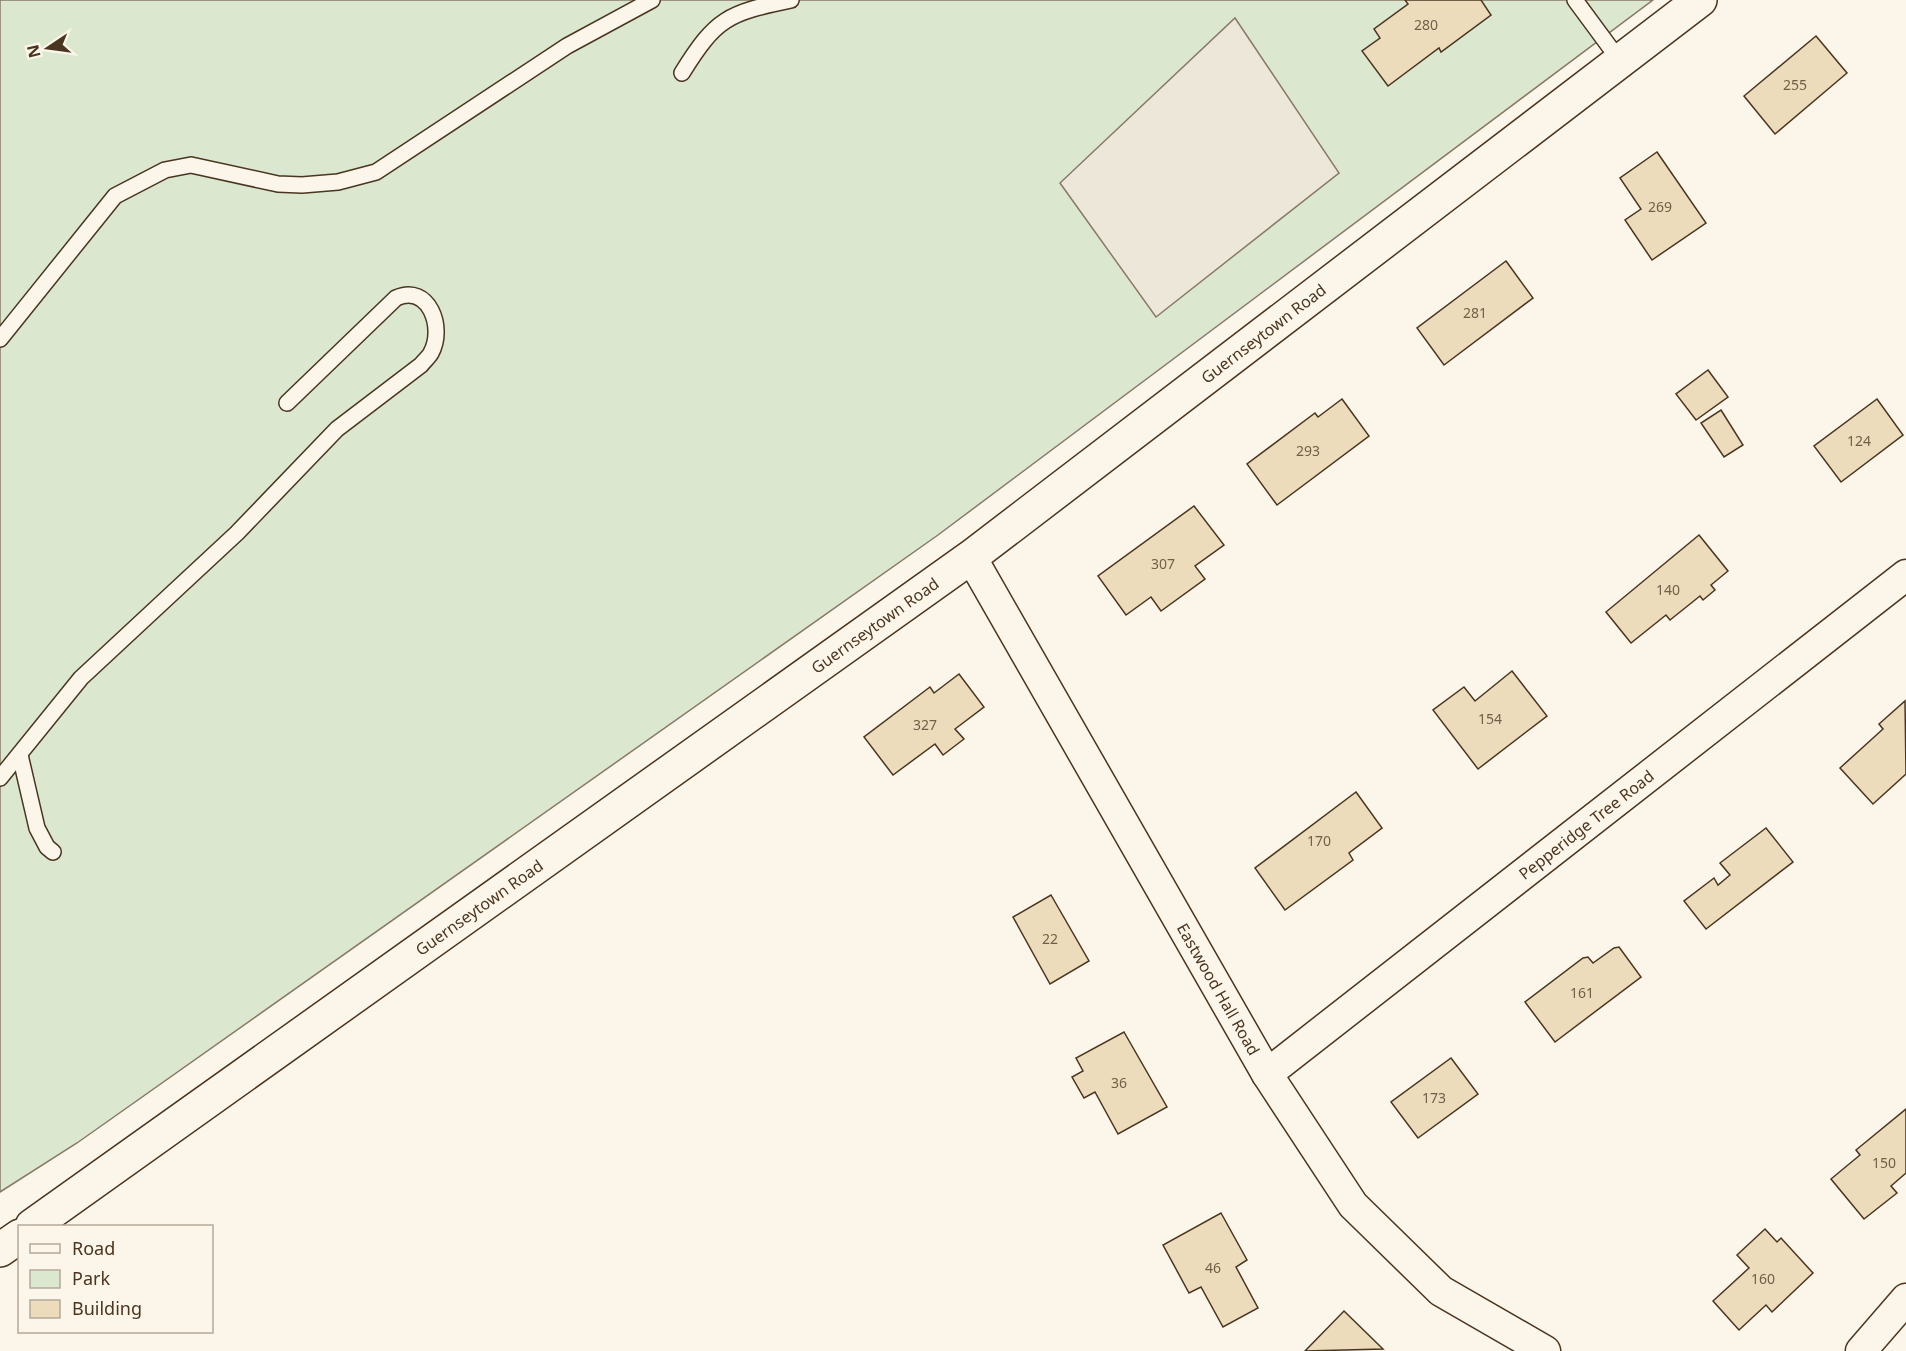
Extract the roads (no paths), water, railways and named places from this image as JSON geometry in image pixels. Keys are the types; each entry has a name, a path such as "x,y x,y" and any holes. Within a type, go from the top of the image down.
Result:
{"street":[{"name":"Guernseytown Road","path":"35,1225 971,557 1700,0"},
{"name":"Eastwood Hall Road","path":"971,557 1267,1074 1353,1204 1441,1291 1545,1351"},
{"name":"Pepperidge Tree Road","path":"1267,1074 1906,575"},
{"path":"0,1250 18,1237"},
{"path":"1861,1351 1906,1299"}],"lane":[{"path":"0,339 116,196 138,182 165,170 191,165 278,184 302,185 338,182 376,172 567,46 652,0"},
{"path":"682,73 713,28 739,13 791,0"},
{"path":"1575,0 1620,61"},
{"path":"0,778 20,755 49,714 81,678 237,533 337,429 422,364 431,353 435,341 433,315 428,304 417,296 406,294 396,298 287,402"},
{"path":"20,755 37,828 47,847 53,852"}]}
